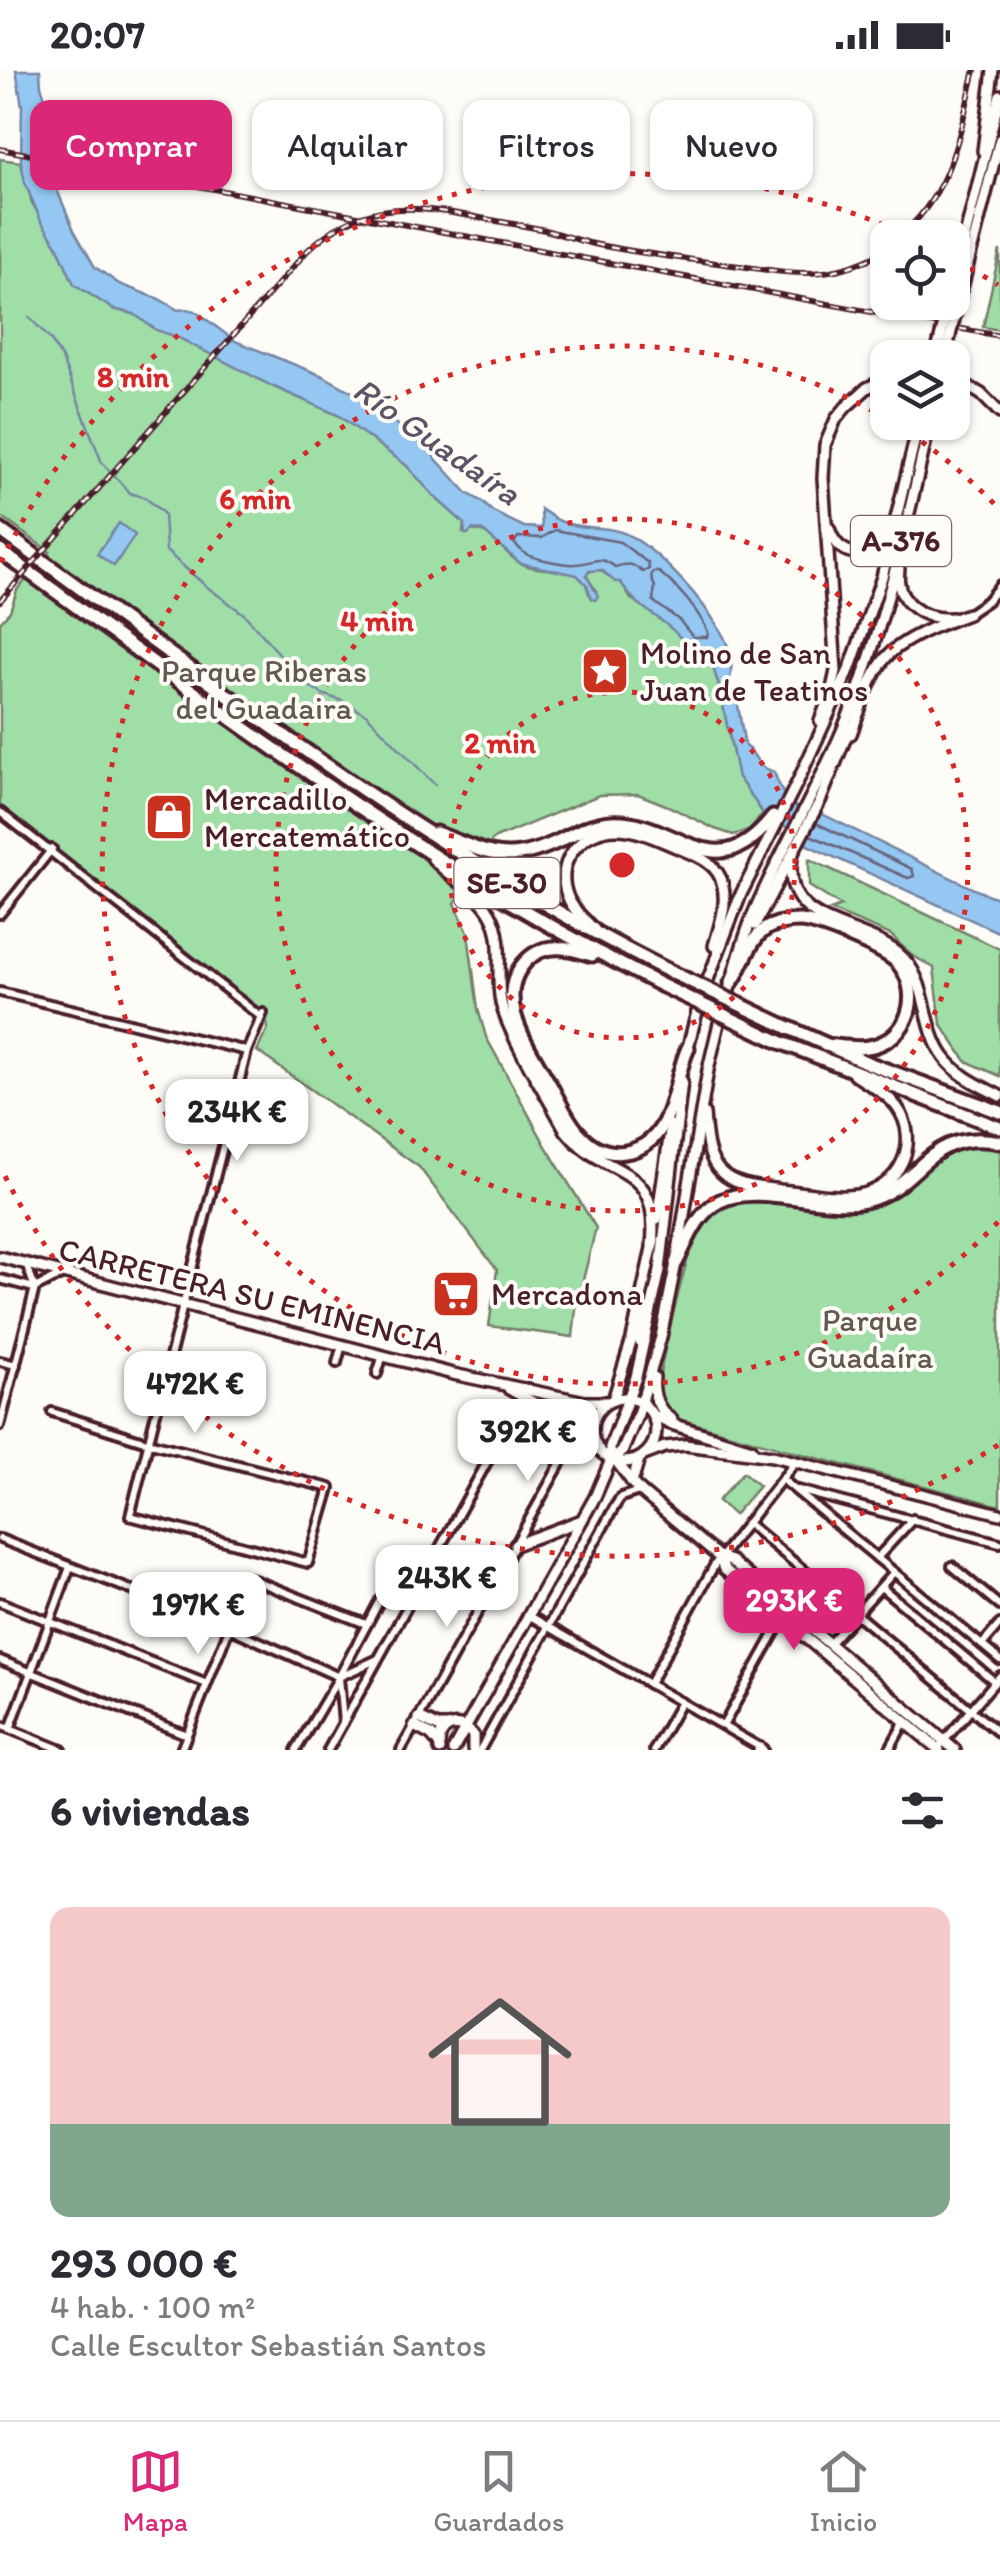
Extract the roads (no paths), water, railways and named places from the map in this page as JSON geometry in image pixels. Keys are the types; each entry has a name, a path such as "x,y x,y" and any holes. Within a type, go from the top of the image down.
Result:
{"highway":[{"name":"SE-30","path":"0,530 352,784 521,892 603,938 825,1046 1000,1112"},
{"name":"SE-30","path":"0,551 424,850 612,961 780,1042 1000,1128"},
{"path":"413,824 482,852 508,856 538,850 613,822 637,825 715,851 741,846 768,830 773,816"},
{"path":"730,986 755,939 767,928 783,922 818,925 886,953 905,973 911,988 912,1004 905,1021 880,1044 865,1048 825,1046"},
{"path":"612,961 556,947 534,954 512,984 514,1012 521,1032 582,1138 604,1151 616,1153 640,1148 652,1139 666,1114 688,1048"},
{"path":"676,1263 703,1214 718,1202 757,1195 862,1202 888,1191 926,1158 956,1142 1000,1142"}],"main road":[{"path":"984,162 982,142 993,70"},
{"path":"969,220 1000,95"},
{"path":"970,242 1000,140"},
{"path":"946,340 948,320"},
{"path":"944,340 946,336"},
{"path":"816,738 836,671 823,456 836,419 870,387"},
{"path":"970,388 1000,413"},
{"name":"A-376","path":"796,779 837,700 882,577 915,440"},
{"name":"A-376","path":"816,798 870,658 926,440"},
{"path":"825,511 832,536 841,547 859,553 872,549 887,531 908,468"},
{"path":"913,496 898,574 899,588 908,603 922,613 938,619 964,616"},
{"path":"730,986 738,955 816,798 833,773 884,660 899,645 964,616"},
{"path":"833,773 863,692 870,658"},
{"path":"773,816 796,779"},
{"path":"702,995 768,830 796,779"},
{"path":"603,938 572,905 564,880 566,862 584,838 600,831 638,832 696,856 711,864 720,875 724,910 709,961 711,969"},
{"path":"424,850 490,913 498,934 500,995 512,1032 578,1146 627,1173 644,1188 652,1212 652,1245"},
{"path":"789,851 790,878 804,906 897,952 911,966 920,985 942,1055 965,1078 1000,1096"},
{"path":"614,1461 610,1447 638,1369 660,1270 682,1079 697,1012"},
{"path":"687,1429 665,1415 655,1399 654,1380 718,1023"},
{"path":"702,1101 707,1146 721,1173 752,1186 855,1196 894,1177 908,1142 899,1109 886,1095 848,1070"},
{"path":"595,1444 593,1421 598,1410 610,1401 628,1354 682,1079"},
{"name":"CARRETERA SU EMINENCIA","path":"0,1257 453,1374 577,1401 629,1398"},
{"path":"638,1369 642,1290"},
{"path":"453,1750 622,1452 642,1403 661,1337"},
{"name":"CARRETERA SU EMINENCIA","path":"493,1381 558,1416 595,1444 636,1487 719,1558 724,1569 785,1614"},
{"path":"629,1398 642,1403 656,1426 652,1447 641,1457 636,1487"},
{"path":"652,1415 773,1456"},
{"path":"614,1461 685,1445 773,1456 1000,1514"},
{"path":"515,1545 582,1520"},
{"path":"524,1528 532,1538"},
{"path":"785,1614 830,1644 907,1717"},
{"path":"785,1614 940,1746 954,1750"},
{"path":"417,1722 466,1727 473,1735 476,1750"},
{"path":"417,1722 439,1746"},
{"path":"439,1746 442,1731 447,1727"}],"street":[{"path":"964,616 987,601 1000,585"},
{"path":"0,812 262,1015 247,1051 147,1442 130,1516 308,1564 330,1488 147,1442 52,1412"},
{"path":"0,914 51,850"},
{"path":"0,992 247,1051"},
{"path":"0,1426 36,1288 26,1263"},
{"path":"0,1280 36,1288 65,1274"},
{"path":"337,1362 342,1345"},
{"path":"377,1374 382,1355"},
{"path":"0,1361 16,1365"},
{"path":"328,1750 524,1396"},
{"path":"401,1750 564,1456"},
{"path":"648,1684 719,1558 796,1461"},
{"path":"782,1480 1000,1660"},
{"path":"476,1750 620,1497 636,1487"},
{"path":"794,1489 1000,1543"},
{"path":"877,1558 914,1519"},
{"path":"746,1523 1000,1734"},
{"path":"0,1539 229,1628 340,1676 378,1659"},
{"path":"10,1730 70,1566"},
{"path":"952,1566 1000,1606"},
{"path":"830,1644 894,1572"},
{"path":"181,1750 250,1578 366,1624"},
{"path":"880,1587 998,1679 940,1746"},
{"path":"296,1750 380,1600"},
{"path":"0,1602 207,1684"},
{"path":"723,1726 785,1614"},
{"path":"528,1616 761,1749"},
{"path":"982,1645 1000,1624"},
{"path":"0,1660 187,1735"},
{"path":"340,1676 343,1723"},
{"path":"654,1750 680,1702"},
{"path":"888,1750 907,1717"},
{"path":"0,1726 62,1750"}],"water":[{"path":"16,70 40,70 46,100 30,100 30,190 57,190 95,267 119,284 178,310 195,311 235,341 323,376 370,402 427,449 467,493 493,512 524,527 542,528 541,509 567,524 614,530 644,545 682,581 726,641 732,664 730,686 737,700 745,746 762,766 774,772 790,803 822,814 1000,899 1000,933 805,844 763,813 738,777 719,686 702,648 682,647 684,642 676,633 634,599 621,582 615,582 602,570 589,571 586,575 598,596 595,600 577,575 520,563 483,531 473,529 465,534 464,523 406,465 338,415 156,330 134,314 113,309 74,284 25,183 21,162 22,106"},
{"path":"119,523 135,535 114,566 97,554"}],"waterway":[{"path":"29,317 62,359 102,463 130,493 146,498 164,514 166,551 244,614 297,678 367,715 435,785"}],"railway":[{"path":"916,220 931,202 951,161 975,70"},
{"path":"0,149 1000,336"},
{"path":"0,601 307,251 326,235 364,215 403,209 446,212 545,230 623,250 788,272 827,272 870,258"}],"place":[{"name":"Molino de San Juan de Teatinos","path":"605,671"},
{"name":"Mercadillo Mercatemático","path":"169,817"},
{"name":"Mercadona","path":"456,1294"}],"water label":[{"name":"Río Guadaíra","path":"437,441"}],"park label":[{"name":"Parque Riberas del Guadaira","path":"264,690"},
{"name":"Parque Guadaíra","path":"870,1338"}]}
